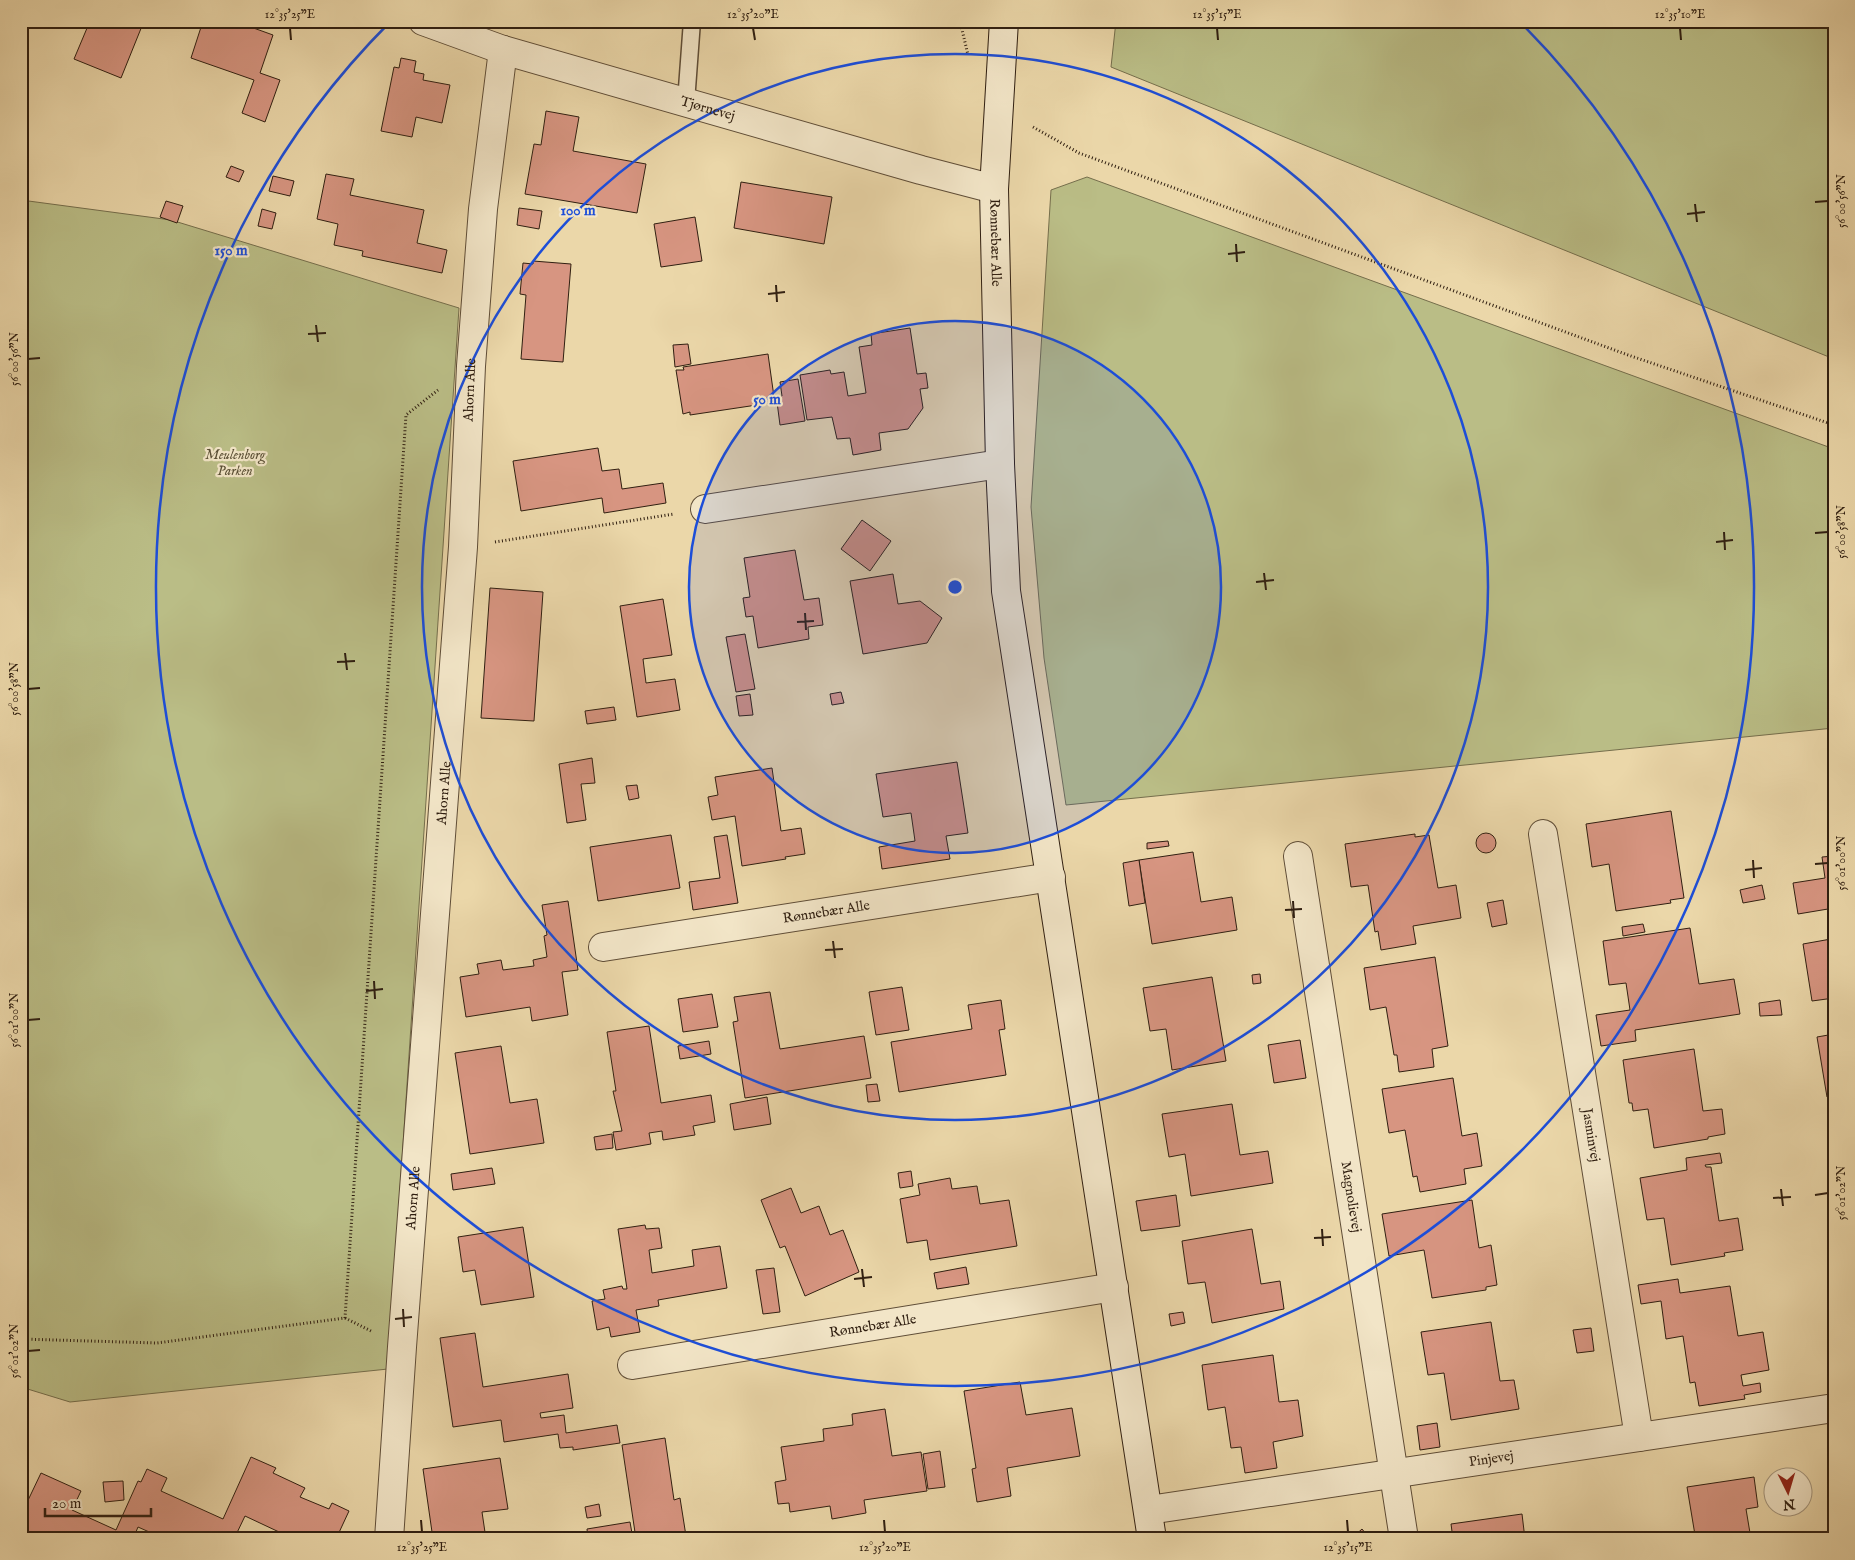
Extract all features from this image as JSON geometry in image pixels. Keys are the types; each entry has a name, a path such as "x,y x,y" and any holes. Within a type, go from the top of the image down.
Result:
{"street":[{"name":"Tjørnevej","path":"423,21 503,50 921,170 994,189"},
{"name":"Rønnebær Alle","path":"1004,21 994,189 1000,464 1006,591 1152,1539"},
{"name":"Ahorn Alle","path":"389,1539 463,547 471,366 483,209 503,50"},
{"path":"705,509 1000,464"},
{"name":"Jasminvej","path":"1543,834 1639,1437"},
{"name":"Magnolievej","path":"1298,856 1404,1539"},
{"name":"Rønnebær Alle","path":"604,947 1050,877"},
{"name":"Rønnebær Alle","path":"632,1364 1114,1287"},
{"name":"Pinjevej","path":"1149,1510 1834,1408"}],"lane":[{"path":"686,102 692,21"}],"path":[{"path":"1032,127 1080,153 1628,355 1834,424"},
{"path":"21,1339 157,1343 344,1318 406,415 471,366"},
{"path":"463,547 705,509"}],"green space":[{"path":"1116,21 1834,21 1834,359 1111,67"},
{"path":"1087,177 1834,449 1834,728 1066,805 1044,658 1031,507 1051,190"},
{"name":"Meulenborg Parken","path":"21,200 171,220 459,308 388,1369 70,1402 21,1387"}],"building":[{"path":"90,21 144,21 121,78 74,59"},
{"path":"203,21 234,21 273,35 260,73 280,80 265,122 242,113 254,80 191,58"},
{"path":"401,58 416,61 414,72 424,74 423,80 450,85 442,123 416,117 412,137 381,131 394,67 399,68"},
{"path":"546,111 579,117 573,151 646,164 637,213 525,194 534,144 541,145"},
{"path":"231,166 244,171 239,182 226,177"},
{"path":"326,174 354,179 350,195 424,210 417,243 447,250 442,273 362,256 363,251 334,245 338,224 317,219"},
{"path":"273,176 294,181 290,196 269,191"},
{"path":"741,182 832,197 824,244 734,228"},
{"path":"166,201 183,206 177,223 160,217"},
{"path":"519,208 542,211 539,229 517,225"},
{"path":"262,209 276,213 272,229 258,226"},
{"path":"695,217 702,261 661,267 654,224"},
{"path":"533,261 571,264 563,362 521,359 526,295 520,294 523,263 533,264"},
{"path":"910,328 917,374 926,373 928,388 920,389 923,408 908,429 879,433 881,450 853,455 850,438 837,439 832,417 807,420 800,375 830,370 831,374 844,372 848,396 866,393 859,347 872,345 871,334"},
{"path":"688,344 691,364 675,367 673,345"},
{"path":"768,354 774,397 782,396 780,382 798,379 805,421 780,425 777,402 690,415 690,412 683,414 676,370 684,370 683,367"},
{"path":"598,448 602,471 619,469 622,489 663,483 666,503 604,513 602,498 521,511 513,461"},
{"path":"862,520 891,541 870,571 841,549"},
{"path":"795,550 804,600 819,598 823,625 808,627 809,639 758,648 753,616 746,617 743,598 750,597 744,558"},
{"path":"893,574 898,604 920,601 942,618 927,643 863,654 850,581"},
{"path":"490,588 543,592 534,721 481,718"},
{"path":"663,599 672,655 643,659 646,683 675,679 680,710 637,717 620,606"},
{"path":"745,634 755,689 736,692 726,637"},
{"path":"841,692 844,703 832,705 830,694"},
{"path":"750,694 753,715 739,716 736,696"},
{"path":"614,707 616,720 587,724 585,711"},
{"path":"592,758 595,783 581,784 586,820 567,823 559,764"},
{"path":"957,762 968,833 946,836 950,859 882,869 879,847 915,841 911,813 883,817 876,774"},
{"path":"772,768 781,831 801,828 805,854 742,866 735,816 712,820 708,797 718,795 715,777"},
{"path":"637,785 639,798 629,800 626,786"},
{"path":"1671,811 1684,898 1670,900 1671,903 1616,911 1609,864 1592,867 1586,824"},
{"path":"1486,833 1493,836 1496,843 1493,850 1486,853 1479,850 1476,843 1479,836"},
{"path":"1415,834 1415,837 1429,835 1438,888 1456,885 1461,918 1413,926 1416,944 1381,950 1378,931 1375,932 1368,885 1351,887 1345,844"},
{"path":"671,835 680,888 598,901 590,847"},
{"path":"727,835 738,903 693,910 689,882 720,878 714,837"},
{"path":"1168,841 1169,846 1147,849 1147,843"},
{"path":"1193,852 1201,902 1232,897 1237,930 1152,944 1139,860"},
{"path":"1834,856 1834,908 1798,914 1793,883 1825,878 1822,857"},
{"path":"1139,860 1145,903 1129,906 1123,863"},
{"path":"1762,885 1765,899 1743,903 1740,890"},
{"path":"1503,900 1507,924 1492,927 1487,903"},
{"path":"568,901 578,970 562,972 568,1015 532,1021 530,1007 466,1017 460,977 479,974 477,964 501,960 503,970 534,966 533,960 547,957 544,936 547,935 542,905"},
{"path":"1643,924 1645,932 1623,936 1622,927"},
{"path":"1690,928 1699,984 1734,979 1740,1014 1635,1030 1636,1041 1601,1046 1596,1015 1630,1010 1626,983 1609,985 1603,941"},
{"path":"1831,939 1834,954 1834,998 1812,1001 1803,944"},
{"path":"1435,957 1448,1046 1432,1049 1434,1067 1399,1072 1397,1055 1394,1055 1386,1007 1370,1010 1364,968"},
{"path":"1260,974 1261,983 1253,984 1252,975"},
{"path":"1212,977 1226,1061 1172,1070 1166,1029 1150,1031 1143,988"},
{"path":"902,987 909,1030 876,1035 869,992"},
{"path":"770,992 780,1049 864,1036 871,1078 745,1098 733,1022 738,1021 734,997"},
{"path":"712,994 718,1027 683,1032 678,999"},
{"path":"1001,1000 1005,1029 999,1030 1006,1075 899,1092 891,1042 972,1029 968,1005"},
{"path":"1780,1000 1782,1015 1760,1016 1759,1003"},
{"path":"649,1026 661,1103 711,1095 715,1122 693,1126 695,1135 663,1140 662,1131 649,1133 651,1144 616,1150 613,1132 622,1131 613,1091 616,1091 607,1032"},
{"path":"1834,1034 1834,1096 1827,1097 1817,1037"},
{"path":"1300,1040 1306,1078 1274,1083 1268,1045"},
{"path":"709,1041 711,1054 680,1059 678,1046"},
{"path":"501,1046 510,1103 537,1099 544,1143 470,1154 455,1053"},
{"path":"1694,1049 1703,1111 1722,1109 1725,1134 1708,1137 1708,1139 1654,1148 1648,1109 1633,1111 1632,1103 1629,1103 1623,1060"},
{"path":"1453,1078 1462,1136 1477,1133 1482,1166 1464,1169 1466,1184 1420,1192 1417,1176 1413,1177 1405,1130 1389,1133 1382,1089"},
{"path":"877,1084 880,1101 868,1102 866,1085"},
{"path":"767,1097 771,1124 734,1130 730,1104"},
{"path":"1232,1104 1240,1155 1268,1151 1273,1183 1191,1196 1185,1154 1169,1157 1162,1114"},
{"path":"612,1134 613,1148 596,1150 594,1137"},
{"path":"1720,1153 1722,1163 1705,1165 1706,1167 1711,1167 1719,1221 1738,1218 1743,1250 1724,1253 1725,1256 1671,1265 1664,1218 1647,1220 1640,1178 1687,1170 1686,1158"},
{"path":"492,1168 495,1184 453,1190 451,1174"},
{"path":"911,1171 913,1186 900,1188 898,1173"},
{"path":"950,1178 952,1189 977,1186 980,1204 1009,1200 1017,1246 930,1260 927,1240 907,1243 900,1199 920,1195 918,1184"},
{"path":"791,1188 801,1213 819,1206 830,1235 843,1230 859,1272 805,1296 785,1246 780,1248 761,1200"},
{"path":"1176,1195 1180,1226 1141,1231 1136,1201"},
{"path":"1472,1200 1479,1248 1491,1245 1497,1285 1486,1287 1486,1290 1432,1298 1424,1250 1389,1256 1382,1214"},
{"path":"645,1225 646,1229 659,1228 662,1248 649,1250 652,1273 694,1266 692,1250 720,1246 727,1288 658,1300 659,1306 636,1310 640,1332 611,1337 609,1327 597,1330 592,1301 605,1299 603,1290 622,1286 623,1289 627,1289 618,1229"},
{"path":"523,1227 534,1297 481,1305 475,1270 463,1272 458,1237"},
{"path":"1252,1229 1261,1284 1280,1281 1284,1309 1212,1323 1205,1282 1188,1284 1182,1241"},
{"path":"966,1267 969,1284 937,1289 934,1273"},
{"path":"774,1268 780,1312 763,1314 756,1270"},
{"path":"1678,1279 1680,1293 1730,1286 1738,1336 1763,1332 1769,1370 1741,1375 1743,1386 1760,1383 1761,1392 1744,1395 1745,1399 1699,1406 1695,1382 1690,1383 1683,1336 1666,1339 1661,1301 1641,1304 1638,1285"},
{"path":"1183,1312 1185,1323 1171,1326 1169,1314"},
{"path":"1491,1322 1500,1381 1514,1380 1519,1409 1451,1420 1444,1373 1428,1375 1421,1332"},
{"path":"1591,1328 1594,1351 1577,1353 1573,1330"},
{"path":"475,1333 483,1387 568,1374 573,1408 540,1413 541,1418 564,1415 566,1433 617,1425 620,1443 573,1450 573,1447 560,1448 558,1434 504,1442 501,1420 453,1427 440,1338"},
{"path":"1273,1355 1279,1402 1298,1400 1303,1436 1273,1442 1277,1468 1245,1473 1241,1447 1231,1448 1225,1407 1208,1410 1202,1365"},
{"path":"1020,1382 1026,1415 1072,1408 1080,1456 1007,1468 1011,1496 977,1502 972,1469 976,1468 964,1391"},
{"path":"885,1409 892,1456 921,1452 927,1491 864,1500 866,1513 832,1519 830,1506 790,1512 789,1503 778,1504 775,1482 786,1480 781,1447 824,1441 823,1429 853,1425 852,1414"},
{"path":"1437,1423 1440,1447 1420,1450 1417,1426"},
{"path":"665,1438 674,1500 680,1498 686,1536 668,1539 636,1539 622,1445"},
{"path":"940,1451 945,1487 928,1489 923,1454"},
{"path":"251,1457 276,1468 273,1473 305,1488 300,1497 329,1509 332,1503 349,1511 336,1539 294,1539 245,1516 234,1539 165,1539 138,1527 133,1539 36,1539 32,1537 31,1539 21,1539 21,1515 41,1473 81,1491 72,1510 116,1530 138,1481 141,1482 147,1469 167,1478 161,1491 223,1519"},
{"path":"500,1458 508,1509 482,1512 486,1539 433,1539 423,1469"},
{"path":"1754,1477 1758,1507 1746,1509 1751,1539 1678,1539 1695,1535 1687,1487"},
{"path":"123,1481 124,1500 105,1502 103,1482"},
{"path":"599,1504 601,1516 587,1518 585,1507"},
{"path":"1522,1514 1525,1539 1453,1539 1451,1524"},
{"path":"630,1522 633,1539 588,1539 587,1529"},
{"path":"1362,1529 1370,1539 1352,1539 1352,1538"},
{"path":"1443,1532 1444,1539 1431,1539 1431,1534"}]}
